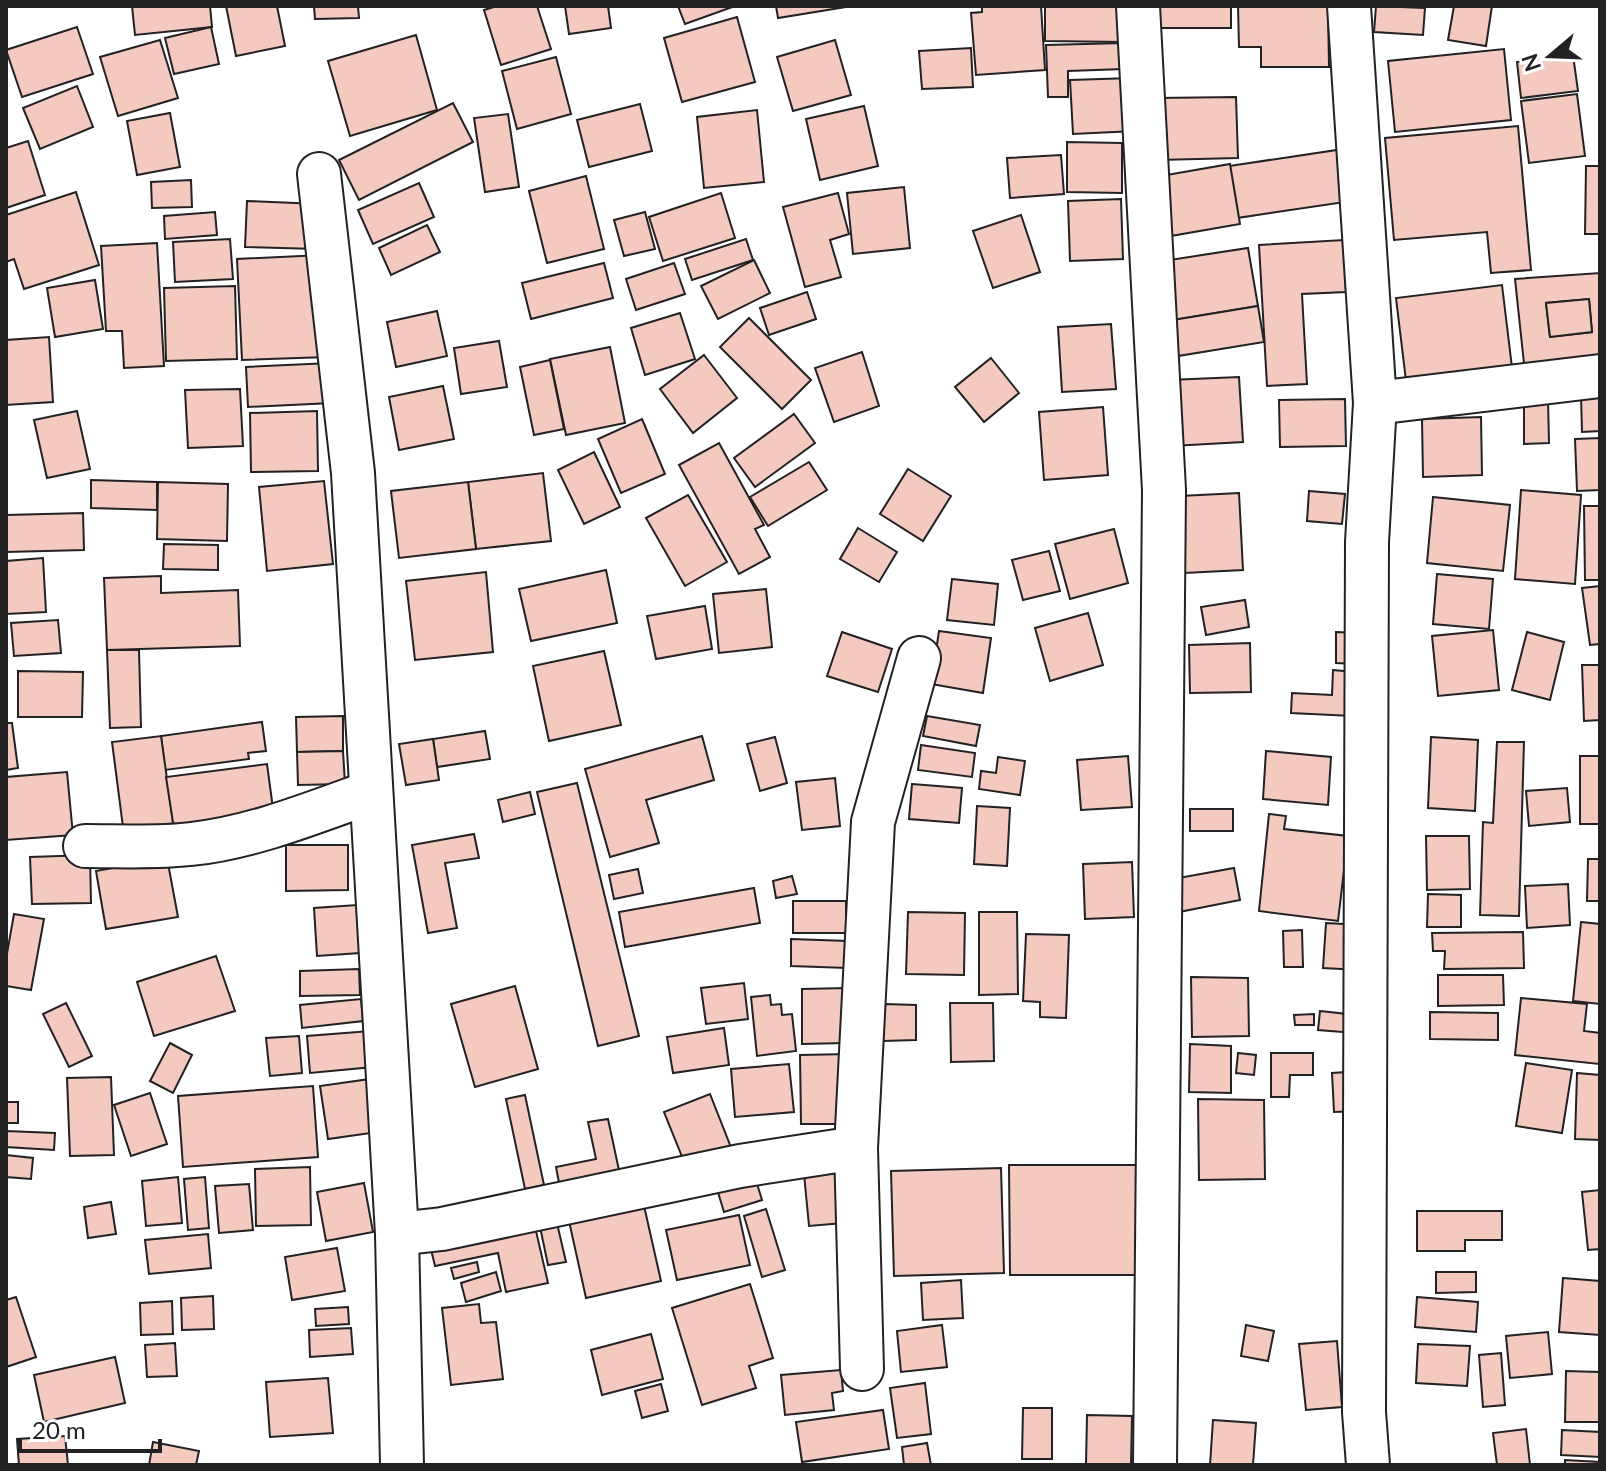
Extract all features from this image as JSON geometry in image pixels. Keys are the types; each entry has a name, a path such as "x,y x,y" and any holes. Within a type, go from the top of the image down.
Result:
{"street":[{"path":"1138,6 1164,490 1155,1465"},
{"path":"1349,6 1375,403 1367,542 1364,1412 1368,1465"},
{"path":"319,174 353,473 397,1234 402,1465"},
{"path":"1375,403 1600,376"},
{"path":"862,1369 856,1148 873,822 919,658"},
{"path":"85,846 195,844 281,824 371,792"},
{"path":"397,1234 457,1226 740,1166 856,1148"}],"building":[{"path":"132,6 210,6 212,27 135,35"},
{"path":"226,6 277,6 285,46 236,56"},
{"path":"314,6 358,6 359,18 315,19"},
{"path":"497,6 537,6 551,49 501,65 484,10"},
{"path":"565,6 608,6 611,28 569,34"},
{"path":"678,6 735,6 685,24"},
{"path":"776,6 852,6 778,18"},
{"path":"982,6 1041,6 1045,70 976,75 971,13 982,12"},
{"path":"1045,6 1123,7 1123,42 1045,41"},
{"path":"1156,6 1231,6 1231,28 1156,28"},
{"path":"1238,6 1328,6 1329,67 1261,67 1261,47 1239,47"},
{"path":"1376,6 1425,8 1423,35 1374,32"},
{"path":"1454,6 1492,6 1486,46 1448,40"},
{"path":"737,17 755,82 682,102 664,38"},
{"path":"77,27 93,74 22,97 6,50"},
{"path":"211,27 219,64 174,74 165,38"},
{"path":"416,35 437,110 350,136 328,61"},
{"path":"160,40 178,98 118,116 100,57"},
{"path":"835,40 851,95 793,111 777,57"},
{"path":"1124,43 1124,69 1068,71 1068,97 1048,97 1046,45"},
{"path":"971,48 973,87 922,89 919,51"},
{"path":"1504,49 1511,120 1395,132 1388,61"},
{"path":"1573,55 1578,91 1521,98 1517,62"},
{"path":"556,57 571,114 517,129 502,71"},
{"path":"1133,78 1135,131 1073,134 1070,80"},
{"path":"77,86 93,127 40,149 23,108"},
{"path":"1577,94 1585,156 1529,163 1521,101"},
{"path":"1236,97 1238,158 1158,160 1156,98"},
{"path":"453,103 473,142 359,200 339,160"},
{"path":"640,104 652,151 589,167 577,120"},
{"path":"864,106 878,166 820,180 806,119"},
{"path":"757,110 764,182 704,188 697,117"},
{"path":"170,113 180,167 137,175 127,121"},
{"path":"508,114 519,187 485,192 474,118"},
{"path":"1518,126 1531,270 1491,273 1487,232 1394,240 1385,138"},
{"path":"28,141 45,195 6,208 6,148"},
{"path":"1067,142 1122,143 1122,193 1067,192"},
{"path":"1337,150 1345,202 1237,218 1229,166"},
{"path":"1061,155 1064,194 1010,198 1007,158"},
{"path":"1230,164 1240,224 1165,237 1155,177"},
{"path":"1586,166 1600,166 1600,234 1585,234"},
{"path":"586,176 604,249 547,263 529,191"},
{"path":"191,180 192,207 152,208 151,182"},
{"path":"419,183 434,217 373,244 358,210"},
{"path":"904,187 910,248 853,254 847,193"},
{"path":"76,192 99,265 24,289 14,259 6,262 6,215"},
{"path":"721,193 735,238 663,261 649,217"},
{"path":"838,193 849,234 830,240 841,277 805,287 783,207"},
{"path":"1121,199 1123,259 1070,261 1068,201"},
{"path":"247,201 319,204 317,249 245,247"},
{"path":"215,212 217,235 165,239 164,216"},
{"path":"645,212 655,249 624,256 614,220"},
{"path":"1021,215 1040,272 993,288 973,231"},
{"path":"427,225 440,252 391,275 379,248"},
{"path":"230,239 233,279 175,282 173,242"},
{"path":"746,239 753,260 692,280 685,259"},
{"path":"1344,240 1346,292 1302,294 1307,384 1267,386 1259,245"},
{"path":"157,243 164,366 124,368 122,331 106,331 101,246"},
{"path":"1248,248 1258,306 1173,320 1163,261"},
{"path":"322,255 327,357 242,360 237,259"},
{"path":"754,260 770,293 718,319 701,286"},
{"path":"604,263 613,298 531,319 522,283"},
{"path":"674,263 685,294 636,310 626,279"},
{"path":"1600,273 1600,365 1525,373 1515,279","holes":["1589,299 1592,332 1550,337 1546,303"]},
{"path":"95,280 103,329 55,337 47,288"},
{"path":"1502,285 1513,376 1407,389 1396,298"},
{"path":"235,286 237,359 166,361 164,288"},
{"path":"807,292 816,319 769,335 760,308"},
{"path":"1589,299 1592,332 1550,337 1546,303"},
{"path":"1258,306 1264,342 1178,356 1173,320"},
{"path":"437,311 447,356 396,367 387,322"},
{"path":"680,313 695,359 645,375 631,328"},
{"path":"749,318 811,380 782,409 720,347"},
{"path":"1111,324 1116,389 1062,392 1058,327"},
{"path":"49,337 53,402 6,405 6,340"},
{"path":"499,341 507,387 461,394 454,348"},
{"path":"610,347 625,423 566,435 550,359"},
{"path":"862,352 879,406 834,422 815,368"},
{"path":"704,355 737,398 693,433 660,389"},
{"path":"991,358 1019,393 984,422 955,387"},
{"path":"550,360 564,429 534,435 520,367"},
{"path":"330,363 332,403 248,407 246,367"},
{"path":"1239,377 1243,442 1172,446 1169,380"},
{"path":"443,386 454,439 399,450 389,397"},
{"path":"240,389 243,446 188,448 185,390"},
{"path":"1600,395 1600,431 1582,432 1581,396"},
{"path":"1345,399 1346,446 1280,447 1279,400"},
{"path":"1524,399 1548,399 1549,443 1524,444"},
{"path":"1103,407 1108,475 1044,480 1039,412"},
{"path":"77,411 90,469 47,478 34,420"},
{"path":"317,411 318,471 251,472 250,413"},
{"path":"794,414 815,443 755,487 734,458"},
{"path":"1481,417 1482,475 1423,477 1422,419"},
{"path":"642,419 665,474 621,493 598,439"},
{"path":"1600,438 1600,490 1577,491 1575,439"},
{"path":"719,443 764,525 755,529 770,557 739,574 679,465"},
{"path":"594,452 620,507 584,524 558,470"},
{"path":"809,462 827,490 768,526 750,497"},
{"path":"908,469 951,496 923,541 880,514"},
{"path":"543,473 551,541 476,549 468,482"},
{"path":"91,480 157,482 157,510 91,508"},
{"path":"324,481 333,564 267,571 259,487"},
{"path":"158,482 228,484 227,541 157,539"},
{"path":"468,482 476,549 399,558 391,491"},
{"path":"1521,490 1581,495 1575,584 1515,579"},
{"path":"1309,491 1345,494 1342,524 1307,521"},
{"path":"1239,493 1243,570 1184,573 1180,496"},
{"path":"688,495 727,562 685,586 646,518"},
{"path":"1433,497 1510,505 1503,571 1427,563"},
{"path":"1584,506 1600,506 1600,580 1585,580"},
{"path":"83,513 84,550 6,552 6,515"},
{"path":"858,528 897,552 879,582 840,559"},
{"path":"1114,529 1128,583 1070,599 1055,544"},
{"path":"164,544 218,545 218,570 163,569"},
{"path":"1049,551 1060,591 1023,600 1012,560"},
{"path":"43,558 46,612 6,614 6,561"},
{"path":"606,570 617,623 531,641 519,589"},
{"path":"486,572 493,652 415,660 406,581"},
{"path":"1437,574 1493,579 1489,629 1433,624"},
{"path":"161,576 161,593 238,590 240,646 107,650 104,578"},
{"path":"952,579 998,584 994,625 947,620"},
{"path":"1600,586 1600,644 1590,645 1582,588"},
{"path":"766,589 772,647 719,653 713,594"},
{"path":"1245,600 1249,627 1206,635 1201,607"},
{"path":"705,606 712,649 656,659 647,616"},
{"path":"1088,613 1103,665 1050,681 1035,628"},
{"path":"58,620 61,653 14,656 11,623"},
{"path":"1493,630 1499,690 1438,696 1432,636"},
{"path":"939,631 991,638 983,693 931,684"},
{"path":"842,632 892,649 878,692 827,676"},
{"path":"1336,632 1359,633 1357,664 1336,663"},
{"path":"1527,632 1564,642 1550,700 1512,690"},
{"path":"1250,643 1251,692 1190,693 1189,645"},
{"path":"107,650 139,650 141,727 110,728"},
{"path":"604,651 621,725 549,741 533,666"},
{"path":"1582,665 1600,665 1600,720 1584,721"},
{"path":"1333,670 1354,672 1352,716 1291,713 1292,693 1332,695"},
{"path":"18,671 83,672 82,717 18,717"},
{"path":"343,716 343,751 297,752 296,717"},
{"path":"927,716 980,725 976,746 923,736"},
{"path":"262,722 266,751 248,753 249,759 165,770 161,736"},
{"path":"6,723 12,723 18,768 6,770"},
{"path":"485,731 490,759 437,767 433,739"},
{"path":"161,736 174,829 124,835 112,742"},
{"path":"702,736 714,780 646,800 659,843 610,857 585,769"},
{"path":"775,737 787,783 760,791 747,744"},
{"path":"1431,737 1478,740 1475,811 1428,808"},
{"path":"433,739 439,780 406,785 399,744"},
{"path":"1497,742 1524,742 1519,916 1480,915 1483,822 1493,823"},
{"path":"921,745 975,753 972,777 918,770"},
{"path":"343,751 345,784 298,785 297,752"},
{"path":"1266,751 1331,757 1328,805 1263,799"},
{"path":"1128,756 1132,807 1081,810 1077,760"},
{"path":"1580,756 1600,756 1600,824 1580,824"},
{"path":"998,757 1025,761 1020,795 979,789 981,771 996,773"},
{"path":"267,764 274,816 174,829 166,777"},
{"path":"67,772 73,835 6,840 6,777"},
{"path":"835,778 840,826 802,830 796,782"},
{"path":"577,783 639,1036 598,1046 537,792"},
{"path":"912,784 962,788 959,823 909,819"},
{"path":"1567,788 1570,822 1529,826 1526,791"},
{"path":"530,792 535,814 503,822 498,800"},
{"path":"977,806 1010,808 1007,866 974,864"},
{"path":"1190,809 1233,809 1233,831 1190,831"},
{"path":"1269,814 1286,816 1284,829 1348,836 1338,921 1259,911"},
{"path":"474,834 479,858 445,863 457,928 428,933 412,845"},
{"path":"1426,836 1469,836 1470,889 1427,890"},
{"path":"286,845 348,845 348,890 286,891"},
{"path":"90,855 91,903 32,904 30,857"},
{"path":"167,858 178,917 106,929 96,871"},
{"path":"1588,859 1600,859 1600,901 1587,901"},
{"path":"1132,862 1134,917 1085,919 1083,864"},
{"path":"1234,868 1240,900 1179,912 1173,879"},
{"path":"638,869 643,893 614,899 609,875"},
{"path":"792,876 797,894 776,898 773,881"},
{"path":"1568,884 1570,925 1527,928 1525,886"},
{"path":"754,888 760,923 625,947 619,912"},
{"path":"1428,894 1461,895 1461,927 1427,927"},
{"path":"793,901 846,901 846,933 793,933"},
{"path":"357,905 360,953 317,956 314,908"},
{"path":"908,912 965,913 964,975 906,974"},
{"path":"979,912 1017,912 1018,994 979,995"},
{"path":"14,914 44,919 31,990 6,986 6,959"},
{"path":"1581,922 1600,924 1600,1004 1573,1001"},
{"path":"1326,923 1362,925 1359,970 1323,968"},
{"path":"1302,930 1303,967 1284,967 1283,931"},
{"path":"1523,932 1524,968 1444,969 1445,951 1433,951 1432,933"},
{"path":"1026,934 1069,935 1066,1018 1040,1017 1040,1002 1023,1001"},
{"path":"791,939 848,941 847,968 791,966"},
{"path":"216,956 235,1011 154,1036 137,982"},
{"path":"359,969 360,995 300,996 300,971"},
{"path":"1438,975 1503,975 1504,1005 1438,1006"},
{"path":"1191,977 1248,978 1249,1036 1192,1037"},
{"path":"744,983 748,1019 706,1024 701,988"},
{"path":"515,986 538,1069 475,1087 451,1004"},
{"path":"846,988 846,1043 802,1044 802,989"},
{"path":"770,995 771,1005 781,1004 782,1015 792,1014 796,1051 757,1056 751,997"},
{"path":"1521,998 1587,1004 1584,1031 1600,1033 1599,1064 1515,1055"},
{"path":"361,999 363,1021 302,1028 300,1005"},
{"path":"66,1003 92,1056 69,1067 43,1014"},
{"path":"950,1003 993,1003 994,1061 951,1062"},
{"path":"884,1004 916,1005 916,1040 883,1041"},
{"path":"1320,1011 1356,1015 1355,1033 1318,1030"},
{"path":"1430,1012 1498,1013 1498,1040 1430,1039"},
{"path":"1314,1014 1314,1025 1295,1025 1294,1015"},
{"path":"724,1028 729,1065 673,1073 667,1037"},
{"path":"370,1031 373,1067 310,1073 307,1036"},
{"path":"299,1036 302,1073 270,1076 266,1038"},
{"path":"170,1043 192,1055 173,1093 150,1081"},
{"path":"1190,1044 1231,1046 1231,1093 1189,1092"},
{"path":"1238,1053 1256,1055 1254,1075 1236,1073"},
{"path":"1271,1053 1313,1053 1313,1075 1290,1075 1289,1097 1271,1097"},
{"path":"850,1054 852,1124 801,1124 800,1055"},
{"path":"1526,1063 1572,1070 1562,1133 1516,1126"},
{"path":"789,1064 794,1112 735,1117 731,1069"},
{"path":"1362,1071 1364,1111 1334,1112 1332,1073"},
{"path":"1577,1073 1600,1075 1600,1140 1575,1139"},
{"path":"111,1077 114,1155 70,1156 67,1078"},
{"path":"370,1079 378,1132 328,1139 320,1086"},
{"path":"313,1086 318,1157 183,1167 178,1096"},
{"path":"150,1093 167,1144 131,1156 114,1105"},
{"path":"710,1094 732,1150 687,1169 664,1112"},
{"path":"525,1095 544,1185 525,1189 506,1099"},
{"path":"1198,1099 1264,1100 1265,1179 1199,1180"},
{"path":"6,1102 18,1102 18,1123 6,1123"},
{"path":"608,1119 620,1175 560,1188 556,1167 596,1159 588,1122"},
{"path":"6,1131 55,1133 54,1150 6,1147"},
{"path":"6,1155 33,1158 31,1179 6,1177"},
{"path":"1009,1165 1141,1165 1143,1275 1010,1275"},
{"path":"310,1167 311,1225 256,1226 255,1169"},
{"path":"1001,1168 1004,1273 894,1276 891,1171"},
{"path":"851,1171 855,1222 809,1226 804,1174"},
{"path":"178,1177 182,1223 146,1226 142,1181"},
{"path":"205,1177 209,1228 188,1230 184,1179"},
{"path":"755,1177 762,1200 724,1212 717,1189"},
{"path":"364,1183 373,1232 326,1241 317,1192"},
{"path":"249,1184 253,1230 219,1233 215,1186"},
{"path":"640,1188 661,1281 586,1298 569,1221"},
{"path":"1600,1190 1600,1249 1588,1250 1582,1192"},
{"path":"111,1202 116,1234 88,1238 84,1207"},
{"path":"766,1209 785,1270 762,1277 744,1216"},
{"path":"1417,1211 1502,1211 1502,1240 1465,1240 1465,1251 1417,1251"},
{"path":"739,1215 750,1265 677,1280 666,1230"},
{"path":"533,1218 548,1283 506,1292 498,1253 435,1266 429,1241"},
{"path":"556,1219 566,1262 548,1265 539,1222"},
{"path":"208,1234 211,1268 149,1274 145,1240"},
{"path":"337,1248 345,1291 292,1300 285,1257"},
{"path":"477,1262 479,1272 454,1279 451,1268"},
{"path":"496,1272 501,1291 466,1302 461,1283"},
{"path":"1436,1272 1476,1272 1476,1292 1436,1293"},
{"path":"1563,1278 1600,1281 1600,1335 1559,1332"},
{"path":"961,1280 963,1318 923,1320 921,1283"},
{"path":"750,1284 773,1358 749,1366 756,1388 702,1405 672,1308"},
{"path":"213,1296 214,1329 182,1330 181,1298"},
{"path":"16,1297 36,1357 6,1367 6,1300"},
{"path":"1417,1297 1478,1302 1476,1332 1415,1327"},
{"path":"172,1301 173,1334 141,1335 140,1303"},
{"path":"479,1304 481,1323 496,1322 503,1379 451,1385 442,1308"},
{"path":"348,1307 349,1324 316,1326 315,1309"},
{"path":"942,1325 947,1367 901,1372 897,1331"},
{"path":"1246,1325 1274,1331 1268,1361 1241,1356"},
{"path":"351,1328 353,1354 310,1357 309,1330"},
{"path":"1548,1332 1552,1374 1510,1378 1506,1336"},
{"path":"651,1334 663,1379 602,1395 591,1350"},
{"path":"1337,1341 1342,1407 1306,1410 1299,1344"},
{"path":"175,1343 177,1376 147,1377 145,1345"},
{"path":"1418,1344 1470,1346 1467,1386 1416,1383"},
{"path":"1501,1353 1505,1405 1483,1407 1479,1355"},
{"path":"115,1357 125,1403 44,1422 34,1375"},
{"path":"841,1370 843,1391 832,1393 834,1410 785,1415 781,1375"},
{"path":"1566,1371 1600,1372 1600,1422 1565,1422"},
{"path":"328,1378 333,1433 270,1437 266,1382"},
{"path":"925,1383 931,1434 897,1438 890,1388"},
{"path":"661,1384 668,1411 642,1418 635,1391"},
{"path":"1023,1408 1052,1408 1052,1459 1022,1459"},
{"path":"883,1410 889,1449 802,1462 796,1422"},
{"path":"1087,1415 1132,1416 1131,1465 1086,1465"},
{"path":"1213,1420 1256,1423 1253,1465 1210,1465"},
{"path":"1526,1429 1530,1465 1497,1465 1493,1433"},
{"path":"1562,1430 1600,1432 1600,1457 1561,1455"},
{"path":"65,1436 68,1465 19,1465 17,1439"},
{"path":"153,1442 199,1451 196,1465 149,1465"},
{"path":"927,1443 931,1465 904,1465 902,1447"},
{"path":"1565,1460 1600,1462 1600,1465 1565,1465"}]}
